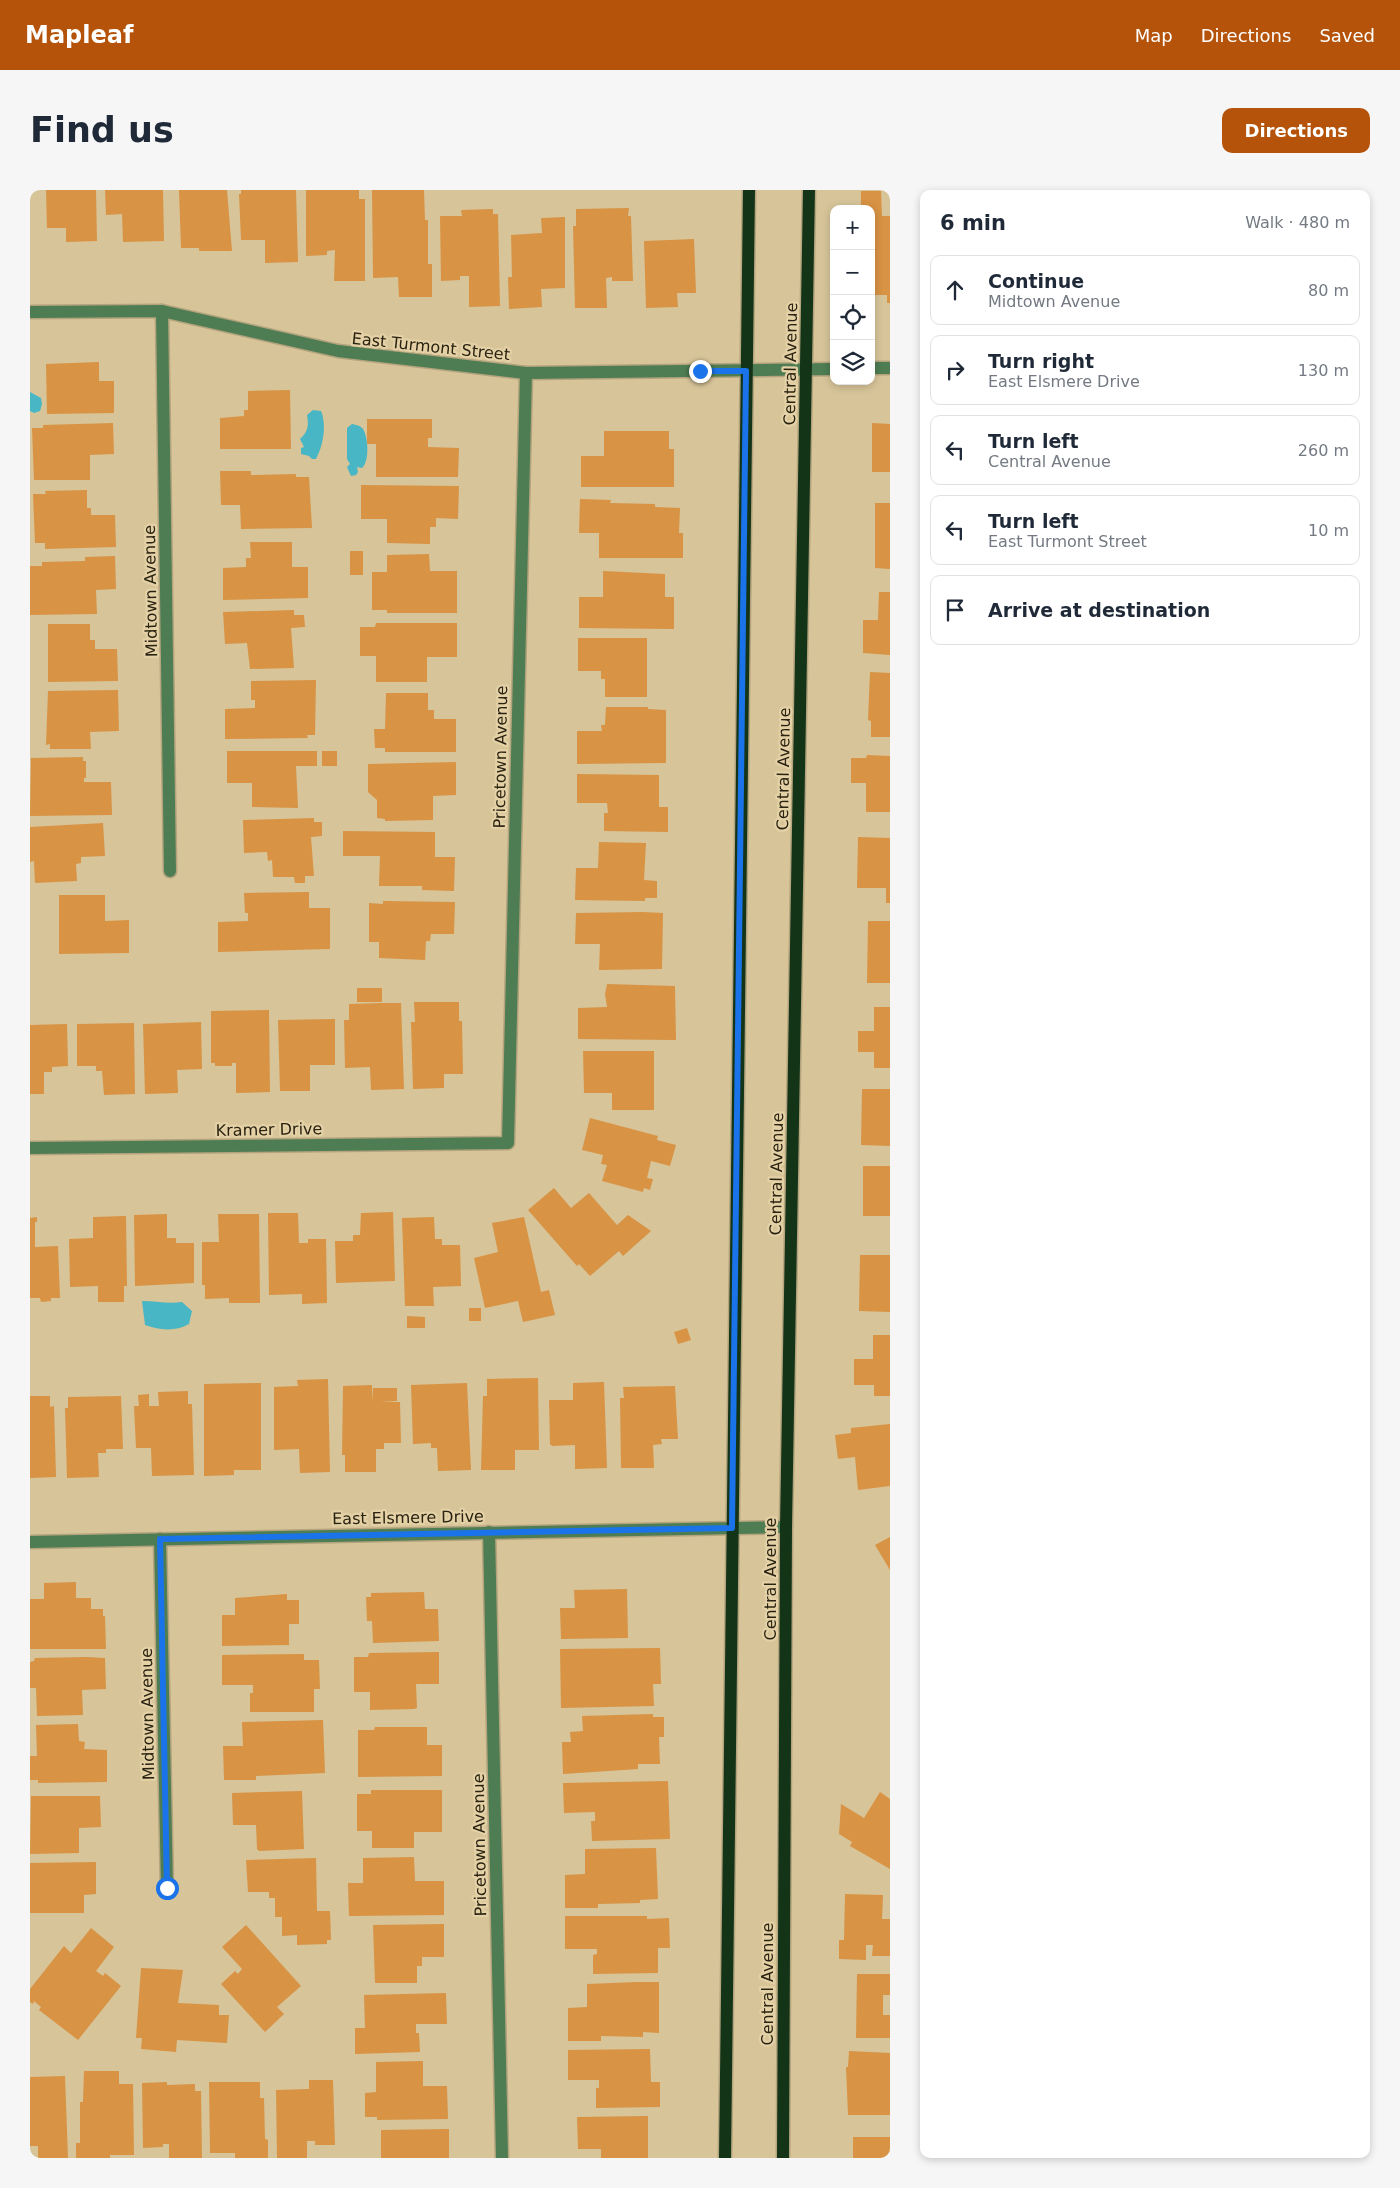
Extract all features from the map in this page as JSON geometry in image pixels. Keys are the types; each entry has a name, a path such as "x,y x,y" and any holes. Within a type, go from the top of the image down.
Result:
{"main road":[{"path":"725,2158 749,190"},
{"name":"Central Avenue","path":"783,2158 786,1527 809,190"}],"street":[{"name":"East Turmont Street","path":"30,312 162,311 338,351 526,373 830,369"},
{"name":"Midtown Avenue","path":"162,311 170,871"},
{"path":"875,368 890,368"},
{"name":"Pricetown Avenue","path":"508,1142 526,373"},
{"name":"Kramer Drive","path":"30,1148 508,1142"},
{"name":"East Elsmere Drive","path":"30,1542 786,1527"},
{"name":"Pricetown Avenue","path":"489,1532 502,2158"},
{"name":"Midtown Avenue","path":"160,1539 167,1888"}],"water":[{"path":"30,392 41,398 40,411 34,413 30,411"},
{"path":"313,410 321,411 324,423 321,448 316,459 301,454 301,448 304,447 300,439 305,434 307,428 307,415"},
{"path":"352,424 363,429 367,449 365,465 362,468 357,467 358,472 356,475 351,476 347,467 350,464 347,459 347,428"},
{"path":"142,1301 182,1302 192,1311 189,1324 184,1327 167,1329 145,1325"}],"building":[{"path":"46,190 96,190 97,241 66,242 66,228 47,228"},
{"path":"105,190 163,190 164,241 123,242 122,214 106,215"},
{"path":"179,190 227,190 232,251 199,251 199,248 181,248"},
{"path":"241,190 296,190 298,262 265,263 265,240 241,240 239,194 241,194"},
{"path":"306,190 359,190 359,199 365,199 365,281 334,281 335,250 327,251 327,255 306,256"},
{"path":"372,190 424,190 425,220 428,220 428,264 432,264 432,297 399,297 398,277 373,278"},
{"path":"861,191 881,191 882,216 890,216 890,303 887,303 887,295 875,295 875,205 861,205"},
{"path":"629,208 628,216 631,216 633,281 612,281 612,277 606,278 607,308 575,308 573,226 576,226 576,209"},
{"path":"493,209 493,214 498,214 500,306 469,307 469,276 460,276 460,280 441,281 440,216 462,216 461,210"},
{"path":"565,217 565,288 541,289 542,307 509,309 508,277 512,277 511,235 542,233 541,218"},
{"path":"694,239 696,293 677,293 678,307 646,308 644,241"},
{"path":"99,362 99,381 114,381 114,413 47,414 46,364"},
{"path":"290,390 291,449 220,449 220,418 244,416 244,410 248,410 248,391"},
{"path":"367,419 432,419 432,438 428,438 428,447 459,448 458,477 376,477 376,444 367,444"},
{"path":"113,423 114,454 90,455 90,480 34,480 32,428 43,428 43,425"},
{"path":"872,423 890,424 890,472 872,472"},
{"path":"604,431 669,431 669,449 674,449 674,487 581,487 581,456 604,456"},
{"path":"220,471 251,471 251,475 296,474 296,477 309,477 312,528 241,529 240,505 221,505"},
{"path":"361,485 459,486 458,519 436,518 436,527 430,527 430,544 387,543 387,519 361,519"},
{"path":"87,490 87,508 91,508 91,515 115,515 116,547 45,549 45,543 35,543 33,494 46,494 45,491"},
{"path":"580,499 611,500 610,503 655,504 655,507 680,508 679,533 683,533 683,558 599,558 599,533 579,533"},
{"path":"875,503 890,503 890,569 875,568"},
{"path":"250,542 292,542 292,567 308,567 308,598 223,600 223,568 246,567 246,558 251,558"},
{"path":"350,551 363,551 363,575 350,575"},
{"path":"429,554 430,571 457,571 457,613 387,613 387,610 372,610 372,572 387,572 387,555"},
{"path":"115,556 116,589 96,590 97,614 30,615 30,566 42,566 42,562 85,561 85,557"},
{"path":"603,571 665,574 665,597 674,597 674,629 579,628 579,597 603,597"},
{"path":"879,592 890,592 890,655 863,653 863,620 878,620"},
{"path":"294,610 294,615 304,615 305,627 291,628 294,668 250,669 247,643 225,644 223,612"},
{"path":"376,623 457,623 457,657 427,657 427,682 376,682 376,656 360,656 360,627 375,627"},
{"path":"48,624 90,624 90,640 95,640 95,649 117,649 118,681 48,682"},
{"path":"578,638 647,638 647,697 605,697 605,679 601,679 601,671 578,671"},
{"path":"870,672 890,673 890,737 871,737 871,721 868,720"},
{"path":"316,680 315,735 307,735 308,738 225,739 225,709 255,708 255,700 251,700 251,681"},
{"path":"118,690 119,731 90,732 91,749 50,749 50,744 46,745 48,691"},
{"path":"386,693 428,693 428,710 434,710 434,719 456,719 456,752 385,752 385,748 375,748 374,729 385,729"},
{"path":"606,707 648,707 648,709 666,710 666,763 577,764 577,731 602,731 601,725 605,725"},
{"path":"227,751 317,751 317,766 296,766 298,808 252,807 252,783 227,783"},
{"path":"322,751 337,751 337,766 322,766"},
{"path":"867,755 890,756 890,812 866,812 866,783 851,783 851,758 866,758"},
{"path":"83,757 83,761 86,761 86,778 84,778 84,782 111,782 112,815 30,816 31,758"},
{"path":"456,762 456,795 433,796 433,820 385,821 385,819 377,818 377,800 368,792 368,764"},
{"path":"577,774 659,775 659,807 668,807 668,832 604,831 604,813 608,813 607,803 577,803"},
{"path":"314,818 314,822 322,822 322,836 311,837 314,876 305,876 305,883 295,883 294,877 273,877 272,860 268,861 267,852 244,853 243,820"},
{"path":"103,823 105,856 81,857 81,863 76,864 77,881 35,883 34,861 30,862 30,827"},
{"path":"343,831 435,832 435,857 455,857 454,891 422,890 422,886 379,886 380,856 343,856"},
{"path":"858,837 890,838 890,903 886,903 886,888 857,888"},
{"path":"599,842 646,843 644,880 657,881 657,898 645,898 645,901 575,900 576,868 598,868"},
{"path":"309,892 309,908 330,908 330,949 218,952 218,922 248,921 248,913 245,913 244,893"},
{"path":"59,895 105,895 105,921 129,920 129,953 59,954"},
{"path":"383,901 455,902 454,934 431,934 430,941 426,941 425,960 379,958 379,942 369,942 369,903 383,904"},
{"path":"576,913 663,913 662,969 599,970 600,944 575,944"},
{"path":"868,921 890,921 890,983 867,983"},
{"path":"607,984 675,986 676,1040 578,1039 578,1008 607,1007 605,994"},
{"path":"357,988 382,988 382,1002 357,1002"},
{"path":"414,1002 459,1002 459,1021 462,1021 463,1074 444,1074 444,1088 413,1089 411,1022 415,1022"},
{"path":"401,1003 404,1089 371,1090 370,1067 345,1068 344,1020 349,1020 349,1004"},
{"path":"874,1007 890,1007 890,1068 874,1068 874,1052 858,1052 858,1031 874,1031"},
{"path":"269,1010 270,1092 236,1093 236,1063 232,1063 232,1066 215,1066 215,1063 211,1063 211,1011"},
{"path":"335,1019 335,1065 310,1065 310,1091 280,1091 278,1020"},
{"path":"201,1022 202,1069 177,1070 178,1093 145,1094 143,1024"},
{"path":"134,1023 135,1094 104,1095 102,1071 96,1071 96,1066 77,1066 77,1024"},
{"path":"67,1024 68,1066 52,1067 52,1072 44,1072 44,1094 30,1094 30,1025"},
{"path":"583,1051 654,1051 654,1110 612,1110 612,1093 584,1093"},
{"path":"862,1089 890,1089 890,1146 861,1145"},
{"path":"590,1118 658,1136 657,1140 676,1145 670,1166 651,1161 647,1178 653,1179 650,1190 644,1188 643,1192 602,1181 607,1165 601,1164 603,1155 582,1150"},
{"path":"863,1166 890,1166 890,1216 863,1216"},
{"path":"554,1188 571,1208 589,1193 617,1225 628,1215 651,1231 623,1256 619,1251 590,1276 579,1264 577,1266 528,1210"},
{"path":"393,1212 395,1281 336,1283 335,1241 353,1241 353,1235 360,1235 361,1213"},
{"path":"268,1213 298,1213 299,1243 308,1243 308,1239 326,1239 327,1303 302,1304 302,1294 269,1295"},
{"path":"167,1214 167,1238 176,1238 176,1243 194,1243 194,1283 135,1286 134,1215"},
{"path":"218,1214 259,1214 260,1303 229,1303 229,1298 205,1299 205,1285 202,1285 202,1242 219,1242"},
{"path":"126,1216 127,1286 124,1286 124,1302 98,1302 98,1286 70,1287 69,1239 93,1238 93,1217"},
{"path":"37,1217 37,1222 35,1222 35,1247 58,1246 60,1298 51,1298 51,1301 41,1302 40,1298 30,1298 30,1218"},
{"path":"434,1217 435,1239 442,1239 442,1245 460,1245 461,1286 433,1287 434,1306 405,1306 402,1218"},
{"path":"524,1217 541,1292 549,1290 555,1315 523,1322 518,1301 485,1308 474,1258 498,1252 492,1223"},
{"path":"860,1255 890,1255 890,1312 859,1311"},
{"path":"469,1308 481,1308 481,1321 469,1321"},
{"path":"407,1316 425,1317 425,1328 407,1328"},
{"path":"687,1328 691,1340 678,1344 674,1332"},
{"path":"873,1335 890,1335 890,1396 874,1396 874,1385 854,1385 854,1359 873,1359"},
{"path":"538,1378 539,1450 515,1450 515,1470 481,1470 483,1396 487,1396 487,1379"},
{"path":"328,1379 330,1472 300,1473 299,1449 274,1450 274,1387 298,1386 297,1380"},
{"path":"604,1382 607,1468 575,1469 575,1445 552,1446 550,1444 549,1400 573,1400 573,1383"},
{"path":"261,1383 261,1470 234,1470 234,1475 204,1476 204,1384"},
{"path":"467,1383 471,1470 438,1471 437,1448 431,1448 431,1443 413,1444 411,1385"},
{"path":"372,1385 372,1402 373,1388 397,1388 397,1401 380,1402 400,1402 401,1443 384,1443 384,1449 376,1449 376,1472 345,1472 345,1455 342,1455 343,1386"},
{"path":"675,1386 678,1439 661,1439 662,1444 653,1445 654,1468 621,1468 620,1398 624,1398 623,1387"},
{"path":"188,1391 188,1404 192,1404 194,1475 152,1476 151,1448 136,1448 134,1406 139,1406 138,1395 149,1394 149,1406 159,1406 158,1392"},
{"path":"30,1396 50,1396 50,1407 54,1406 56,1477 30,1478"},
{"path":"121,1396 123,1449 106,1449 106,1453 98,1453 99,1477 67,1478 65,1408 68,1408 68,1397"},
{"path":"890,1424 890,1486 858,1490 855,1457 838,1459 835,1435 851,1433 851,1428"},
{"path":"890,1537 890,1570 875,1545"},
{"path":"76,1582 76,1598 91,1598 91,1609 103,1609 106,1649 30,1649 30,1599 44,1599 44,1583"},
{"path":"627,1589 628,1638 561,1639 560,1608 575,1608 574,1590"},
{"path":"424,1592 425,1609 438,1609 439,1641 373,1643 372,1621 367,1621 366,1597 371,1597 371,1593"},
{"path":"287,1594 287,1600 299,1600 299,1624 289,1624 289,1645 222,1646 222,1615 235,1615 235,1598"},
{"path":"660,1648 661,1684 653,1684 654,1706 561,1708 560,1649"},
{"path":"439,1652 439,1684 416,1684 417,1708 370,1710 370,1692 354,1692 354,1657 368,1657 369,1653"},
{"path":"304,1654 304,1660 319,1660 320,1689 314,1689 314,1712 250,1712 250,1693 253,1693 253,1685 222,1685 222,1655"},
{"path":"35,1658 105,1658 106,1689 82,1690 83,1715 37,1716 36,1688 30,1688 30,1662 34,1661"},
{"path":"653,1714 653,1717 664,1717 664,1737 659,1737 660,1764 638,1764 638,1769 563,1774 562,1742 571,1742 570,1732 583,1731 582,1716"},
{"path":"323,1720 325,1773 256,1776 256,1780 224,1780 223,1746 243,1746 242,1722"},
{"path":"78,1724 79,1741 85,1742 84,1749 107,1750 107,1782 38,1783 38,1780 30,1780 30,1756 37,1756 36,1725"},
{"path":"375,1727 427,1727 427,1745 442,1745 442,1776 358,1777 358,1730 374,1730"},
{"path":"668,1781 670,1839 592,1841 591,1821 595,1821 595,1812 564,1813 563,1783"},
{"path":"371,1790 442,1790 442,1832 414,1832 414,1848 372,1848 372,1831 357,1831 357,1794 371,1794"},
{"path":"302,1791 304,1849 259,1851 257,1849 256,1825 233,1825 232,1793"},
{"path":"880,1792 890,1799 890,1869 850,1846 852,1842 839,1834 841,1804 864,1818"},
{"path":"31,1796 100,1796 101,1827 79,1828 79,1853 30,1854"},
{"path":"656,1848 658,1899 640,1900 640,1903 598,1904 598,1908 565,1908 565,1875 585,1874 585,1849"},
{"path":"414,1857 415,1881 444,1881 444,1915 349,1916 348,1883 363,1883 363,1858"},
{"path":"316,1858 317,1911 330,1911 331,1940 327,1940 327,1944 297,1945 297,1935 282,1936 282,1917 275,1917 275,1898 269,1898 269,1892 248,1892 246,1860"},
{"path":"96,1862 96,1894 84,1895 84,1913 30,1913 30,1863"},
{"path":"845,1894 883,1895 882,1919 890,1919 890,1956 872,1956 873,1945 866,1945 866,1960 839,1959 839,1940 844,1940"},
{"path":"565,1916 647,1916 647,1919 669,1918 670,1948 658,1948 658,1973 593,1974 593,1955 597,1954 597,1949 565,1949"},
{"path":"444,1924 444,1957 422,1957 422,1966 417,1966 417,1983 375,1983 373,1925"},
{"path":"246,1925 301,1986 277,2007 284,2014 265,2032 221,1984 235,1971 238,1974 242,1969 222,1947"},
{"path":"91,1928 114,1947 96,1971 103,1976 105,1973 121,1986 78,2040 39,2010 41,2007 34,2001 33,2004 30,2002 30,1989 64,1946 71,1953"},
{"path":"141,1968 183,1970 178,2003 219,2005 219,2015 229,2015 227,2043 177,2040 176,2052 141,2049 142,2038 136,2038"},
{"path":"857,1974 890,1974 890,1995 883,1995 883,2015 890,2015 890,2038 856,2038"},
{"path":"659,1982 659,2033 643,2032 643,2037 601,2036 601,2041 568,2041 568,2008 587,2007 587,1984"},
{"path":"446,1993 447,2024 416,2024 416,2033 419,2033 420,2052 355,2054 355,2028 365,2028 364,1995"},
{"path":"650,2049 651,2082 660,2082 660,2107 596,2108 596,2088 599,2088 599,2080 568,2080 568,2050"},
{"path":"849,2051 890,2053 890,2115 848,2115 846,2067 848,2067"},
{"path":"423,2061 423,2086 447,2086 448,2119 377,2120 377,2117 365,2117 365,2093 376,2092 376,2062"},
{"path":"84,2071 119,2071 119,2084 133,2084 134,2155 110,2155 110,2158 76,2158 76,2143 80,2143 80,2102 83,2102"},
{"path":"65,2076 68,2158 38,2158 38,2146 30,2146 30,2077"},
{"path":"309,2080 333,2080 335,2145 315,2145 315,2141 307,2141 307,2158 277,2158 276,2090 309,2089"},
{"path":"167,2082 167,2085 195,2084 195,2091 201,2091 202,2158 169,2158 169,2144 163,2144 163,2147 143,2148 142,2083"},
{"path":"209,2082 260,2082 260,2098 264,2098 265,2139 268,2140 268,2158 235,2158 235,2153 210,2153"},
{"path":"648,2116 648,2158 601,2158 601,2149 578,2149 577,2117"},
{"path":"449,2129 449,2158 381,2158 381,2130"},
{"path":"853,2137 890,2137 890,2158 853,2158"}],"route":[{"path":"167,1888 160,1539 732,1528 746,371 700,371"}]}
